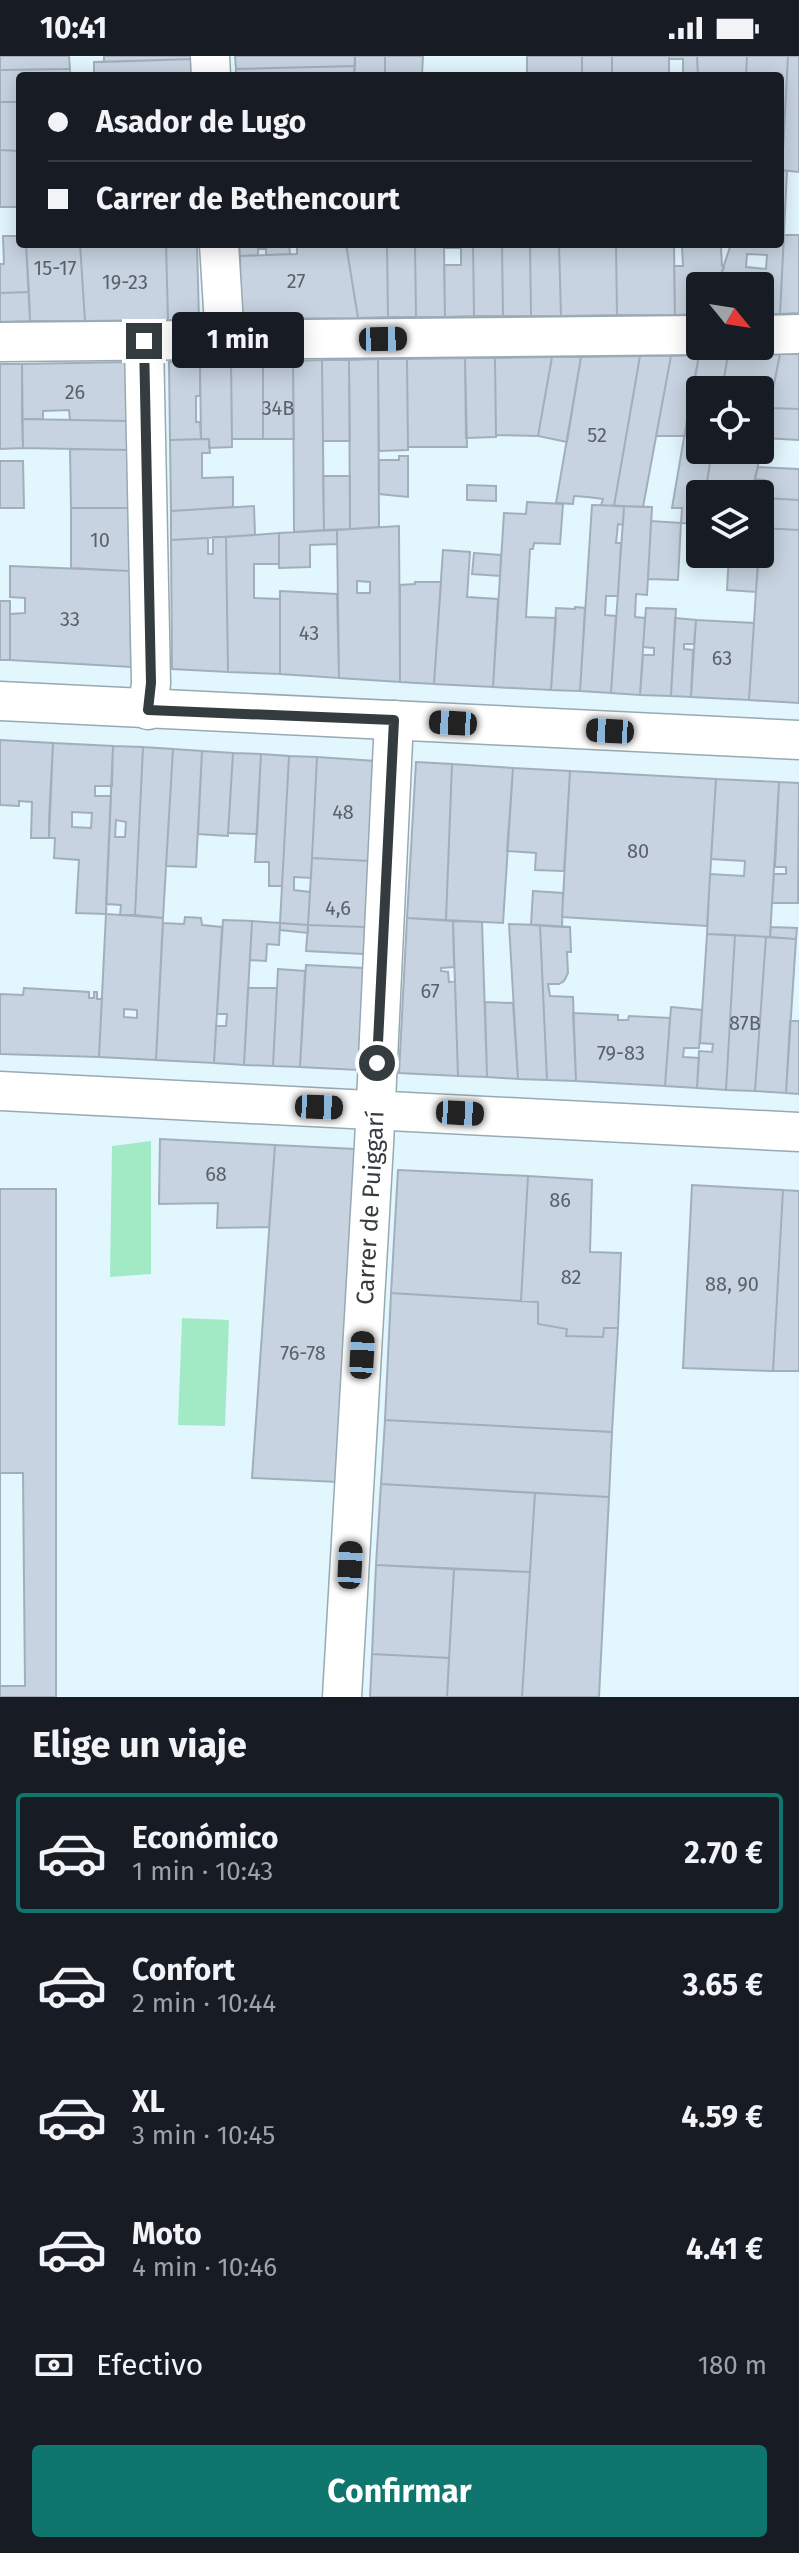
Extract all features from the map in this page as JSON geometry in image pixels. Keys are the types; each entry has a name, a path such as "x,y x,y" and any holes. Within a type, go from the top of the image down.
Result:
{"street":[{"path":"219,248 225,341"},
{"path":"774,335 799,334"},
{"path":"0,342 686,335"},
{"path":"144,341 151,683 148,710"},
{"path":"0,701 799,740"},
{"name":"Carrer de Puiggarí","path":"342,1697 394,720"},
{"path":"0,1091 799,1132"}],"green space":[{"path":"151,1141 151,1274 110,1277 112,1146"},
{"path":"182,1318 229,1320 225,1426 178,1425"}],"building":[{"path":"0,56 69,56 70,69 0,70"},
{"path":"104,56 192,56 192,59 104,62"},
{"path":"235,56 355,56 355,66 236,69"},
{"path":"355,56 385,56 385,72 354,72"},
{"path":"385,56 423,56 422,72 385,72"},
{"path":"527,56 582,56 582,72 527,72"},
{"path":"582,56 612,56 612,72 582,72"},
{"path":"612,56 669,56 669,72 612,72"},
{"path":"669,56 697,56 698,72 683,72 683,59 669,59"},
{"path":"697,56 747,56 746,72 698,72"},
{"path":"747,56 788,56 784,132 784,72 746,72"},
{"path":"788,56 799,56 799,172 784,170"},
{"path":"192,59 192,72 94,72 94,62"},
{"path":"355,66 354,72 236,72 236,69"},
{"path":"70,69 70,72 16,72 16,102 0,102 0,70"},
{"path":"0,102 16,102 16,151 0,150"},
{"path":"0,150 16,151 16,207 0,207"},
{"path":"784,171 787,171 784,232"},
{"path":"784,235 799,235 799,313 780,314"},
{"path":"3,236 16,236 16,248 26,248 29,292 0,293 0,264 4,264"},
{"path":"26,248 80,248 85,321 30,321"},
{"path":"80,248 166,248 168,320 85,321"},
{"path":"166,248 197,248 199,320 168,320"},
{"path":"239,248 289,248 290,254 266,255 266,249 258,249 258,255 240,256"},
{"path":"297,248 347,248 358,318 241,319 240,256 297,254"},
{"path":"347,248 387,248 388,317 358,318"},
{"path":"387,248 415,248 416,317 388,317"},
{"path":"415,248 444,248 445,317 416,317"},
{"path":"461,248 473,248 474,316 445,317 444,265 461,265"},
{"path":"473,248 502,248 503,316 474,316"},
{"path":"502,248 530,248 531,316 503,316"},
{"path":"530,248 559,248 561,316 531,316"},
{"path":"559,248 616,248 617,315 561,316"},
{"path":"616,248 674,248 675,315 617,315"},
{"path":"682,248 721,248 722,272 686,272 686,315 675,315 674,266 683,266"},
{"path":"730,248 783,248 780,314 774,314 774,272 722,272","holes":["747,254 767,255 766,269 746,267"]},
{"path":"29,292 30,321 0,322 0,293"},
{"path":"774,354 780,354 774,385 774,376 724,376 727,360 774,360"},
{"path":"780,354 799,354 799,409 774,408 774,383"},
{"path":"686,355 686,360 698,360 695,376 686,376 685,436 656,436 671,356"},
{"path":"640,356 614,506 601,505 603,499 574,496 573,504 556,503 581,357"},
{"path":"640,356 671,356 643,507 614,506"},
{"path":"552,357 581,357 567,442 538,436"},
{"path":"552,357 538,436 496,435 495,358"},
{"path":"465,358 467,447 408,447 407,359"},
{"path":"465,358 495,358 496,437 466,438"},
{"path":"378,359 407,359 408,450 379,451"},
{"path":"378,359 379,527 350,529 349,360"},
{"path":"322,360 349,360 350,441 323,441"},
{"path":"322,360 324,530 294,532 293,361"},
{"path":"698,360 727,360 724,376 695,376"},
{"path":"200,361 196,422 200,422 201,439 170,440 169,362"},
{"path":"200,361 231,361 232,447 209,448 209,439 201,439"},
{"path":"231,361 263,361 263,439 232,439"},
{"path":"263,361 293,361 294,439 263,439"},
{"path":"128,362 128,421 70,420 69,410 43,411 43,419 22,419 22,364"},
{"path":"0,364 22,364 23,448 0,449"},
{"path":"774,408 799,409 799,440 774,439"},
{"path":"22,419 128,421 128,450 23,448"},
{"path":"686,426 686,464 710,464 707,480 686,480 686,523 681,523 682,508 672,508"},
{"path":"209,439 210,453 202,453 202,478 233,477 233,507 171,511 170,440"},
{"path":"70,449 128,450 129,508 71,508"},
{"path":"399,456 408,456 408,497 379,494 379,460 399,460"},
{"path":"0,461 23,461 24,508 0,508"},
{"path":"710,464 758,464 754,480 707,480"},
{"path":"758,467 799,469 799,500 774,499 774,480 755,479"},
{"path":"323,476 350,476 350,529 324,530"},
{"path":"467,485 496,486 496,501 467,500"},
{"path":"774,499 799,500 799,530 774,529"},
{"path":"527,502 563,504 560,544 534,543 533,549 530,549 526,617 556,618 551,690 493,687 504,513 526,514"},
{"path":"592,505 624,506 623,525 618,524 616,543 621,543 618,596 606,596 605,615 616,616 611,693 580,691"},
{"path":"254,506 255,535 171,540 171,511"},
{"path":"624,506 652,507 647,595 636,594 635,617 645,618 640,695 611,693"},
{"path":"71,508 129,508 130,571 71,568"},
{"path":"651,521 681,523 678,580 648,579"},
{"path":"399,526 400,682 339,678 337,530","holes":["357,581 370,582 370,593 357,593"]},
{"path":"774,529 799,530 799,703 749,700 757,568 774,568"},
{"path":"337,530 337,544 310,545 310,567 279,568 279,533"},
{"path":"279,533 279,564 254,564 254,598 280,599 280,674 228,672 226,537"},
{"path":"213,537 226,537 228,672 172,669 171,540 208,538 208,554 213,554"},
{"path":"443,550 470,552 467,597 498,599 493,687 434,684"},
{"path":"474,553 501,555 500,576 472,574"},
{"path":"10,566 130,571 131,667 10,660 10,614 25,613 25,598 10,597"},
{"path":"728,568 758,568 756,592 727,590"},
{"path":"441,582 434,684 400,682 400,585"},
{"path":"280,591 337,594 339,678 280,674"},
{"path":"0,601 10,601 10,660 0,660"},
{"path":"556,608 585,608 580,691 551,690"},
{"path":"646,608 676,609 671,696 640,695 643,655 654,655 654,648 643,647"},
{"path":"675,618 696,620 694,644 684,644 684,649 693,650 691,697 671,696"},
{"path":"696,620 754,623 749,700 691,697"},
{"path":"0,740 53,743 49,838 31,838 32,802 19,801 19,806 0,805"},
{"path":"53,743 113,746 112,786 95,786 95,796 111,796 106,914 76,913 79,860 54,858 55,838 49,838","holes":["72,812 92,813 91,828 72,827"]},
{"path":"113,746 143,747 135,915 120,915 121,905 106,904","holes":["116,820 126,822 125,837 115,837"]},
{"path":"143,747 173,749 163,918 135,915"},
{"path":"173,749 202,751 196,867 166,866"},
{"path":"202,751 233,753 228,836 198,834"},
{"path":"233,753 261,754 257,834 228,833"},
{"path":"261,754 289,756 282,886 269,886 269,862 255,862"},
{"path":"289,756 317,757 311,878 294,877 294,890 310,892 308,925 280,923"},
{"path":"317,757 375,761 369,861 312,858"},
{"path":"416,762 452,764 446,920 407,918"},
{"path":"452,764 513,768 503,923 446,920"},
{"path":"513,768 570,771 564,871 535,870 536,853 507,851"},
{"path":"570,771 716,779 707,926 562,917"},
{"path":"716,779 779,782 770,937 707,934 710,874 744,876 745,861 711,859"},
{"path":"779,782 799,783 798,903 772,903 774,874 786,874 786,867 775,867"},
{"path":"312,858 369,861 365,927 308,925"},
{"path":"533,891 563,893 562,927 531,925"},
{"path":"106,914 163,918 156,1060 99,1057","holes":["124,1009 137,1010 137,1018 124,1017"]},
{"path":"185,917 201,918 202,925 222,927 214,1063 156,1060 163,923 184,924"},
{"path":"407,918 453,921 454,967 441,968 441,971 448,972 449,982 455,981 458,1076 399,1073"},
{"path":"223,920 252,921 244,1065 214,1063 216,1026 226,1026 227,1014 217,1014"},
{"path":"252,921 280,923 279,945 267,944 266,961 250,960"},
{"path":"453,921 482,922 487,1077 458,1076"},
{"path":"280,923 308,925 308,933 280,930"},
{"path":"509,924 540,925 547,1080 518,1079"},
{"path":"308,925 365,927 364,954 306,951"},
{"path":"540,925 570,927 568,973 559,984 548,984 550,996 573,997 576,1081 547,1080"},
{"path":"771,927 797,928 796,939 770,937"},
{"path":"707,934 735,935 726,1090 697,1088 699,1051 712,1052 713,1044 700,1043"},
{"path":"735,935 766,937 755,1091 726,1090"},
{"path":"766,937 796,939 786,1093 755,1091"},
{"path":"306,965 364,968 358,1070 300,1067"},
{"path":"278,969 305,971 300,1067 273,1066"},
{"path":"24,988 89,992 89,998 94,998 94,992 97,992 97,999 102,999 99,1057 0,1054 0,994 23,995"},
{"path":"248,988 277,988 273,1066 244,1065"},
{"path":"485,1002 513,1003 518,1079 487,1077"},
{"path":"671,1007 702,1010 699,1048 684,1048 683,1057 699,1058 697,1088 665,1086"},
{"path":"573,1013 618,1015 618,1020 628,1020 629,1016 670,1018 665,1086 576,1081"},
{"path":"790,1021 799,1021 799,1094 786,1093"},
{"path":"160,1139 275,1145 269,1227 217,1228 218,1203 159,1204"},
{"path":"275,1145 355,1149 338,1482 252,1478"},
{"path":"398,1170 528,1176 521,1301 391,1293"},
{"path":"528,1176 592,1180 590,1252 621,1253 618,1328 604,1328 603,1337 566,1336 567,1329 538,1324 538,1302 521,1301"},
{"path":"692,1185 783,1190 773,1371 683,1368"},
{"path":"0,1189 56,1189 56,1697 0,1697"},
{"path":"783,1190 799,1191 799,1371 773,1371"},
{"path":"391,1293 538,1302 538,1324 567,1329 566,1336 603,1337 604,1328 618,1328 612,1432 385,1420"},
{"path":"385,1420 612,1432 609,1497 381,1484"},
{"path":"0,1473 23,1473 25,1686 0,1686"},
{"path":"381,1484 535,1493 530,1572 376,1565"},
{"path":"535,1493 609,1497 599,1697 522,1697"},
{"path":"376,1565 454,1569 449,1658 372,1654"},
{"path":"454,1569 530,1572 522,1697 447,1697"},
{"path":"372,1654 449,1658 447,1697 370,1697"}],"route":[{"path":"144,341 151,683 148,710 394,720 377,1063"}]}
